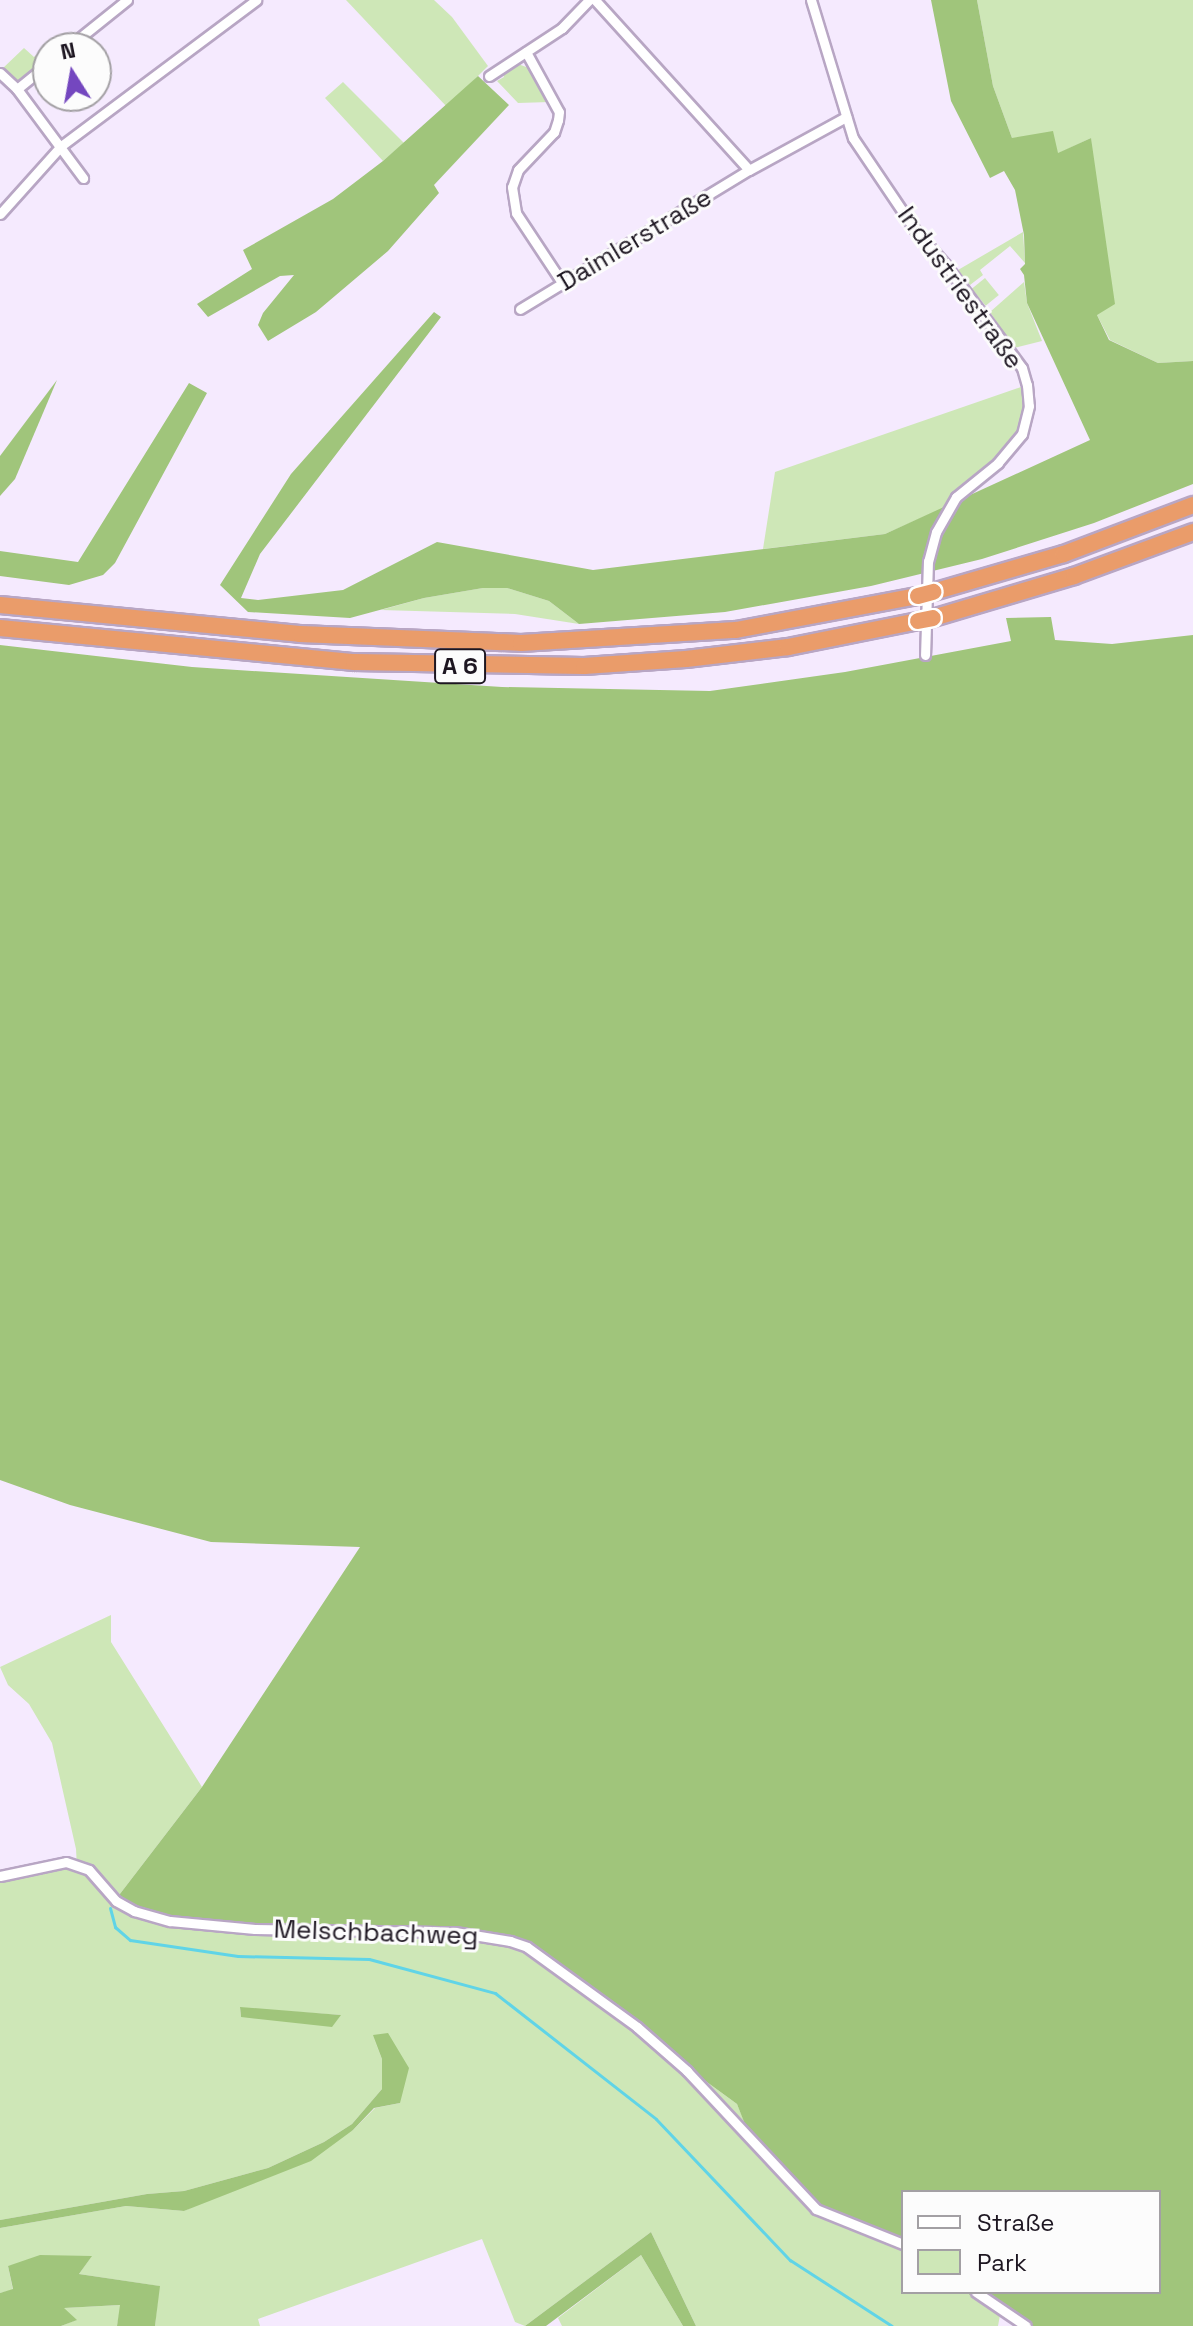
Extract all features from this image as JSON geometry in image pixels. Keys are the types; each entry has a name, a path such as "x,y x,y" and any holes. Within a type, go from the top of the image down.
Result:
{"highway":[{"name":"A 6","path":"0,605 285,633 521,643 736,630 926,594 1064,554 1193,505"},
{"name":"A 6","path":"0,628 354,662 571,666 739,653 926,619 1074,576 1193,532"}],"street":[{"path":"87,32 127,0"},
{"path":"0,214 61,146 256,0"},
{"path":"489,76 562,28 589,0"},
{"path":"595,0 749,170"},
{"name":"Industriestraße","path":"811,0 853,138 915,230 945,264 1022,368 1027,385 1029,406 1022,434 998,463 956,497 936,532 928,561 925,655"},
{"path":"526,52 559,112 554,132 518,170 512,187 516,213 563,284"},
{"path":"0,73 17,89 83,178"},
{"path":"17,89 32,77"},
{"name":"Daimlerstraße","path":"520,309 749,170 846,117"},
{"name":"Melschbachweg","path":"0,1876 66,1862 89,1870 116,1901 134,1911 170,1921 255,1929 455,1932 510,1941 527,1947 637,2027 687,2071 816,2209 901,2243"},
{"path":"979,2294 1026,2326"}],"green space":[{"path":"346,0 434,0 452,17 488,66 447,107"},
{"path":"931,0 977,0 993,86 1012,138 1053,131 1058,153 1091,138 1115,304 1097,315 1109,340 1158,363 1193,361 1193,484 1094,523 982,559 871,586 725,612 579,624 549,601 507,588 483,588 424,598 350,618 248,612 220,585 291,474 434,312 441,317 260,554 241,598 258,600 343,590 437,542 593,570 885,534 1090,440 1027,303 1024,275 1020,269 1025,264 1024,235 1015,190 1004,171 990,178 951,101"},
{"path":"977,0 1193,0 1193,361 1158,363 1110,340 1097,315 1091,138 1057,154 1012,138 993,86"},
{"path":"24,48 32,55 32,72 22,80 13,80 2,69"},
{"path":"515,63 529,68 550,102 518,103 497,81 504,77 502,72"},
{"path":"478,76 509,105 434,185 439,193 388,251 316,312 268,341 258,325 263,313 294,275 280,276 208,317 197,304 252,269 243,250 333,199 383,161"},
{"path":"343,82 404,143 383,161 325,98"},
{"path":"1023,232 1025,263 1010,246 980,270 983,275 970,285 958,270"},
{"path":"985,278 999,295 986,306 972,289"},
{"path":"1024,282 1027,303 1042,341 1014,348 990,312"},
{"path":"57,380 15,479 0,496 0,456"},
{"path":"189,383 207,393 115,563 103,575 69,585 0,576 0,551 78,562"},
{"path":"1027,385 1029,406 1012,448 946,507 885,534 763,549 775,472"},
{"path":"483,588 507,588 549,601 579,624 515,614 381,610 424,598"},
{"path":"1051,617 1055,640 1112,644 1193,635 1193,2326 1021,2326 968,2294 1161,2294 1161,2190 901,2190 901,2250 811,2209 752,2142 737,2104 526,1950 455,1935 194,1927 113,1903 202,1787 360,1547 211,1542 70,1505 0,1480 0,645 192,667 502,687 710,691 845,672 1011,641 1006,618"},
{"path":"111,1615 111,1642 202,1787 113,1903 455,1935 526,1950 737,2104 753,2142 901,2250 901,2294 968,2294 1000,2315 998,2326 696,2326 651,2232 525,2326 515,2322 482,2239 258,2319 260,2326 155,2326 159,2286 79,2274 91,2257 8,2266 13,2290 0,2293 0,2228 126,2206 184,2211 353,2130 375,2108 400,2103 373,2036 382,2059 382,2089 352,2124 324,2142 268,2168 184,2191 147,2194 0,2220 0,1879 50,1868 77,1867 76,1849 52,1743 29,1704 8,1685 0,1667","holes":["240,2008 341,2015 241,2017"]},
{"path":"240,2007 341,2015 332,2027 241,2017"},
{"path":"388,2033 409,2068 400,2103 374,2108 353,2130 311,2161 184,2211 126,2206 0,2228 0,2220 147,2194 184,2191 268,2168 324,2142 352,2124 382,2089 382,2059 373,2035"},
{"path":"651,2232 696,2326 683,2326 641,2255 546,2326 525,2326"},
{"path":"40,2255 92,2256 79,2274 160,2286 155,2326 117,2326 120,2305 64,2308 77,2320 61,2326 0,2326 0,2293 13,2289 8,2266"},
{"path":"641,2255 683,2326 562,2326 558,2318"},
{"path":"121,2305 117,2326 61,2326 76,2320 63,2308"}],"waterway":[{"path":"110,1908 115,1927 130,1940 238,1956 369,1959 495,1993 656,2119 790,2260 892,2326"}]}
